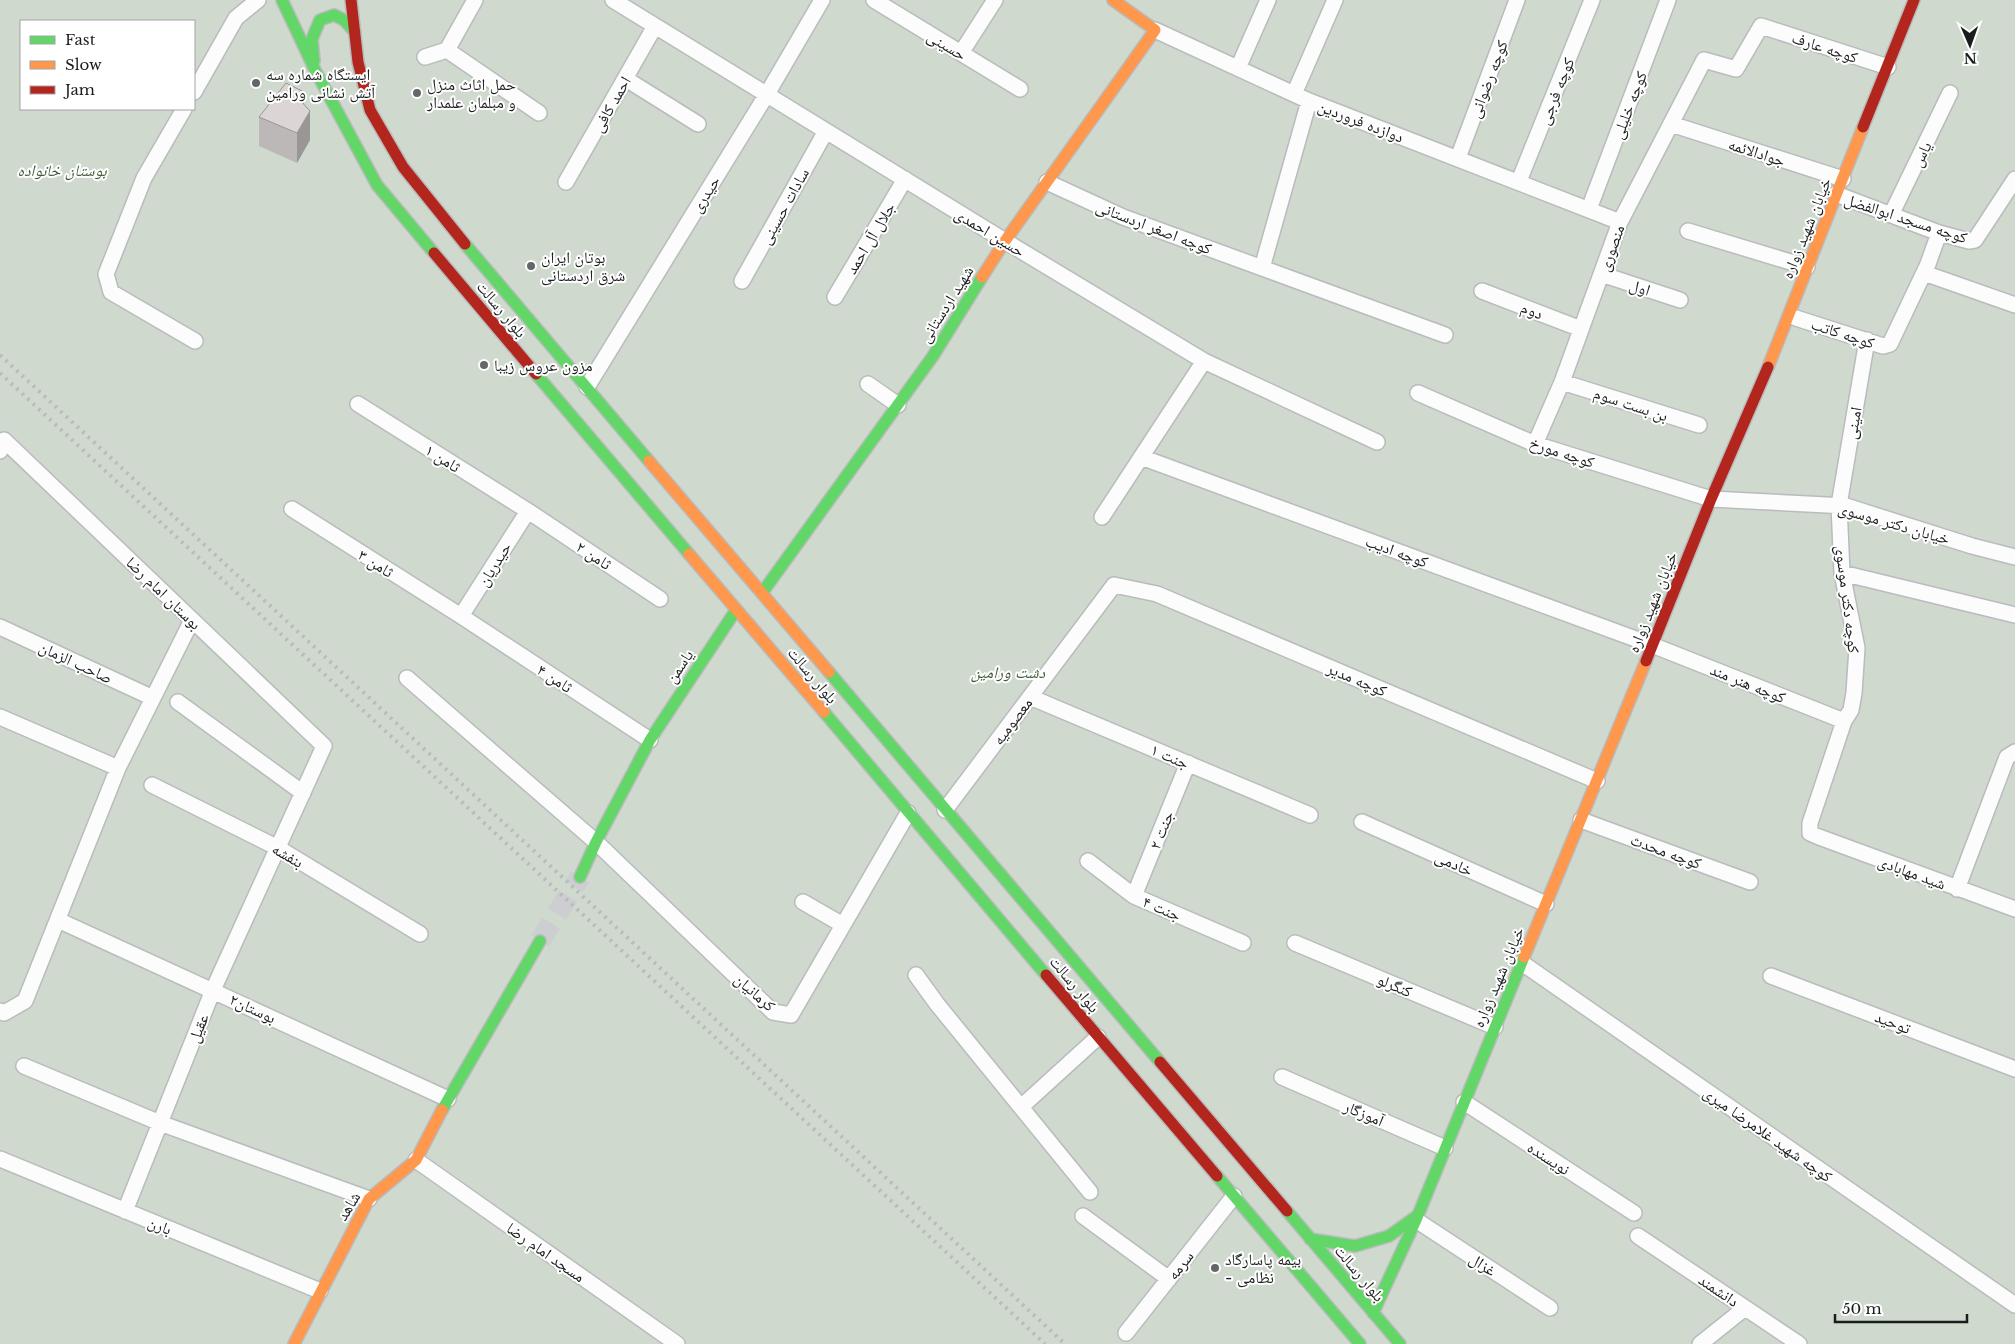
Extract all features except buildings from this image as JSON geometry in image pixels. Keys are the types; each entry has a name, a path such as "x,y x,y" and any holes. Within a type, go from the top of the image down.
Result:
{"main road":[{"name":"بلوار رسالت","path":"282,0 315,70 377,184 908,813 1360,1344"},
{"name":"بلوار رسالت","path":"351,0 358,62 370,110 403,168 946,810 1204,1127 1310,1239 1400,1344"},
{"name":"دوازده فروردین","path":"1113,0 1155,30"},
{"name":"خیابان شهید زواره","path":"1373,1314 1417,1218 1582,820 1711,499 1784,329 1914,0"},
{"path":"315,70 312,39 320,20 334,15 344,20 355,32"},
{"name":"شهید اردستانی","path":"762,593 933,356 1005,241 1155,30"},
{"name":"یاسمن","path":"580,877 596,842 650,740 736,610"},
{"name":"شاهد","path":"294,1344 368,1199 416,1160 448,1099 540,941"},
{"path":"1187,1141 1204,1127"},
{"path":"1310,1239 1355,1246 1388,1236 1417,1218"}],"street":[{"path":"195,90 236,18 258,0"},
{"path":"425,57 447,50 475,0"},
{"name":"حسین احمدی","path":"614,0 1005,241 1204,361 1377,442"},
{"name":"حیدری","path":"587,387 767,94 822,0"},
{"name":"حسینی","path":"874,0 1020,89"},
{"path":"961,53 995,0"},
{"path":"1238,68 1268,0"},
{"path":"1294,94 1335,0"},
{"name":"کوچه رضوانی","path":"1458,158 1518,0"},
{"name":"کوچه فرجی","path":"1519,181 1592,0"},
{"name":"کوچه خلیلی","path":"1589,209 1668,0"},
{"name":"احمد کافی","path":"566,182 656,26"},
{"name":"کوچه عارف","path":"1704,60 1736,69 1761,26 1888,67"},
{"name":"دوازده فروردین","path":"1155,30 1309,101 1519,181 1620,222"},
{"path":"447,50 539,113"},
{"name":"منصوری","path":"1535,444 1562,382 1620,222 1704,60"},
{"path":"626,79 698,124"},
{"name":"یاس","path":"1891,215 1950,93"},
{"path":"1262,268 1309,101"},
{"path":"183,110 144,178 106,274 111,292 195,341"},
{"name":"جوادالائمه","path":"1671,124 1843,179"},
{"name":"سادات حسینی","path":"742,282 826,131"},
{"name":"جلال آل احمد","path":"835,297 905,179"},
{"name":"کوچه مسجد ابوالفضل","path":"1836,194 1940,233 1969,241 1975,240 2015,179"},
{"name":"کوچه اصغر اردستانی","path":"1047,182 1123,217 1445,335"},
{"path":"1688,231 1807,267"},
{"path":"1940,233 1924,273 2015,305"},
{"name":"کوچه کاتب","path":"1796,318 1883,346 1890,344 1924,273"},
{"name":"اول","path":"1601,274 1680,300"},
{"name":"دوم","path":"1482,291 1581,329"},
{"name":"امینی","path":"1839,505 1867,340"},
{"path":"1102,517 1204,361"},
{"name":"بن بست سوم","path":"1562,382 1699,425"},
{"path":"868,384 898,405"},
{"name":"کوچه مورخ","path":"1418,392 1535,444 1711,499"},
{"name":"ثامن ۱","path":"358,404 528,511"},
{"name":"بوستان امام رضا","path":"2,445 192,620 324,746"},
{"name":"کوچه ادیب","path":"1141,457 1652,645"},
{"name":"خیابان دکتر موسوی","path":"1711,499 1839,505 2015,558"},
{"name":"کوچه دکتر موسوی","path":"1810,833 1810,823 1844,721 1851,710 1854,693 1857,648 1842,573 1839,505"},
{"name":"ثامن ۳","path":"292,509 461,616"},
{"name":"ثامن ۲","path":"528,511 660,599"},
{"name":"حیدریان","path":"461,616 528,511"},
{"path":"1842,573 2015,615"},
{"name":"معصومیه","path":"946,810 1114,584"},
{"name":"کوچه مدیر","path":"1114,584 1157,594 1597,781"},
{"name":"ثامن ۴","path":"461,616 650,740"},
{"path":"0,1011 4,1013 25,1001 118,768 192,620"},
{"name":"صاحب الزمان","path":"0,627 153,698"},
{"name":"کوچه هنر مند","path":"1652,645 1844,721"},
{"path":"407,678 596,842"},
{"name":"جنت ۱","path":"1030,697 1310,815"},
{"path":"178,702 303,792"},
{"path":"0,717 118,768"},
{"name":"عقیل","path":"125,1211 213,990 324,746"},
{"path":"1957,888 2007,757 2014,752"},
{"name":"جنت ۲","path":"1134,896 1188,763"},
{"name":"بنفشه","path":"152,785 278,848 420,934"},
{"name":"کرمانیان","path":"596,842 773,1012 791,1015 908,813"},
{"name":"کوچه محدث","path":"1582,820 1750,882"},
{"name":"خادمی","path":"1362,822 1546,904"},
{"name":"شید مهابادی","path":"1810,833 1819,838 2015,909"},
{"name":"جنت ۴","path":"1088,861 1134,896 1243,943"},
{"path":"803,902 844,925"},
{"name":"بوستان۲","path":"58,920 448,1099"},
{"name":"کنگرلو","path":"1295,942 1495,1027"},
{"name":"کوچه شهید غلامرضا میری","path":"1522,963 2015,1305"},
{"path":"916,975 937,1004 1090,1192"},
{"name":"توحید","path":"1770,976 2015,1069"},
{"path":"1021,1107 1098,1037"},
{"path":"24,1066 160,1123 368,1199"},
{"name":"آموزگار","path":"1282,1077 1446,1148"},
{"name":"نویسنده","path":"1464,1102 1634,1213"},
{"name":"بارن","path":"0,1159 320,1290"},
{"name":"مسجد امام رضا","path":"416,1160 677,1344"},
{"name":"سرمه","path":"1126,1333 1234,1196"},
{"path":"1083,1216 1169,1278"},
{"name":"غزال","path":"1417,1218 1550,1308"},
{"name":"دانشمند","path":"1638,1236 1800,1344"},
{"path":"1700,1344 1745,1308"}],"green space":[{"name":"دشت ورامین","path":"0,0 2015,0 2015,1344 0,1344"}],"tunnel":[{"path":"540,941 580,877"}],"railway":[{"path":"0,355 1065,1344"},
{"path":"0,373 1045,1344"}],"traffic: fast":[{"path":"282,0 315,70 377,185 434,253"},
{"path":"314,61 312,39 320,20 334,15 344,20 355,32"},
{"path":"465,244 649,461"},
{"path":"762,593 933,356 982,277"},
{"path":"536,374 689,554"},
{"path":"580,877 596,842 650,740 736,610"},
{"path":"829,672 1160,1062"},
{"path":"824,712 1046,975"},
{"path":"442,1110 540,941"},
{"path":"1373,1313 1416,1220 1524,957"},
{"path":"1217,1176 1360,1344"},
{"path":"1287,1211 1400,1344"},
{"path":"1310,1239 1355,1246 1389,1236 1417,1216"}],"traffic: slow":[{"path":"982,277 1005,241 1155,30 1113,0"},
{"path":"1768,367 1863,127"},
{"path":"649,461 829,672"},
{"path":"689,554 824,712"},
{"path":"1524,957 1646,661"},
{"path":"294,1344 369,1199 416,1160 442,1110"}],"traffic: jam":[{"path":"351,0 358,62 370,110 403,167 465,244"},
{"path":"1863,127 1914,0"},
{"path":"434,253 536,374"},
{"path":"1646,661 1711,499 1768,367"},
{"path":"1046,975 1217,1176"},
{"path":"1160,1062 1287,1211"}],"place":[{"name":"ایستگاه شماره سه آتش نشانی ورامین","path":"256,83"},
{"name":"حمل اثاث منزل و مبلمان علمدار","path":"417,93"},
{"name":"بوتان ایران شرق اردستانی","path":"531,266"},
{"name":"مزون عروس زیبا","path":"484,365"},
{"name":"بیمه پاسارگاد - نظامی","path":"1215,1268"}],"park label":[{"name":"بوستان خانواده","path":"62,170"}]}
